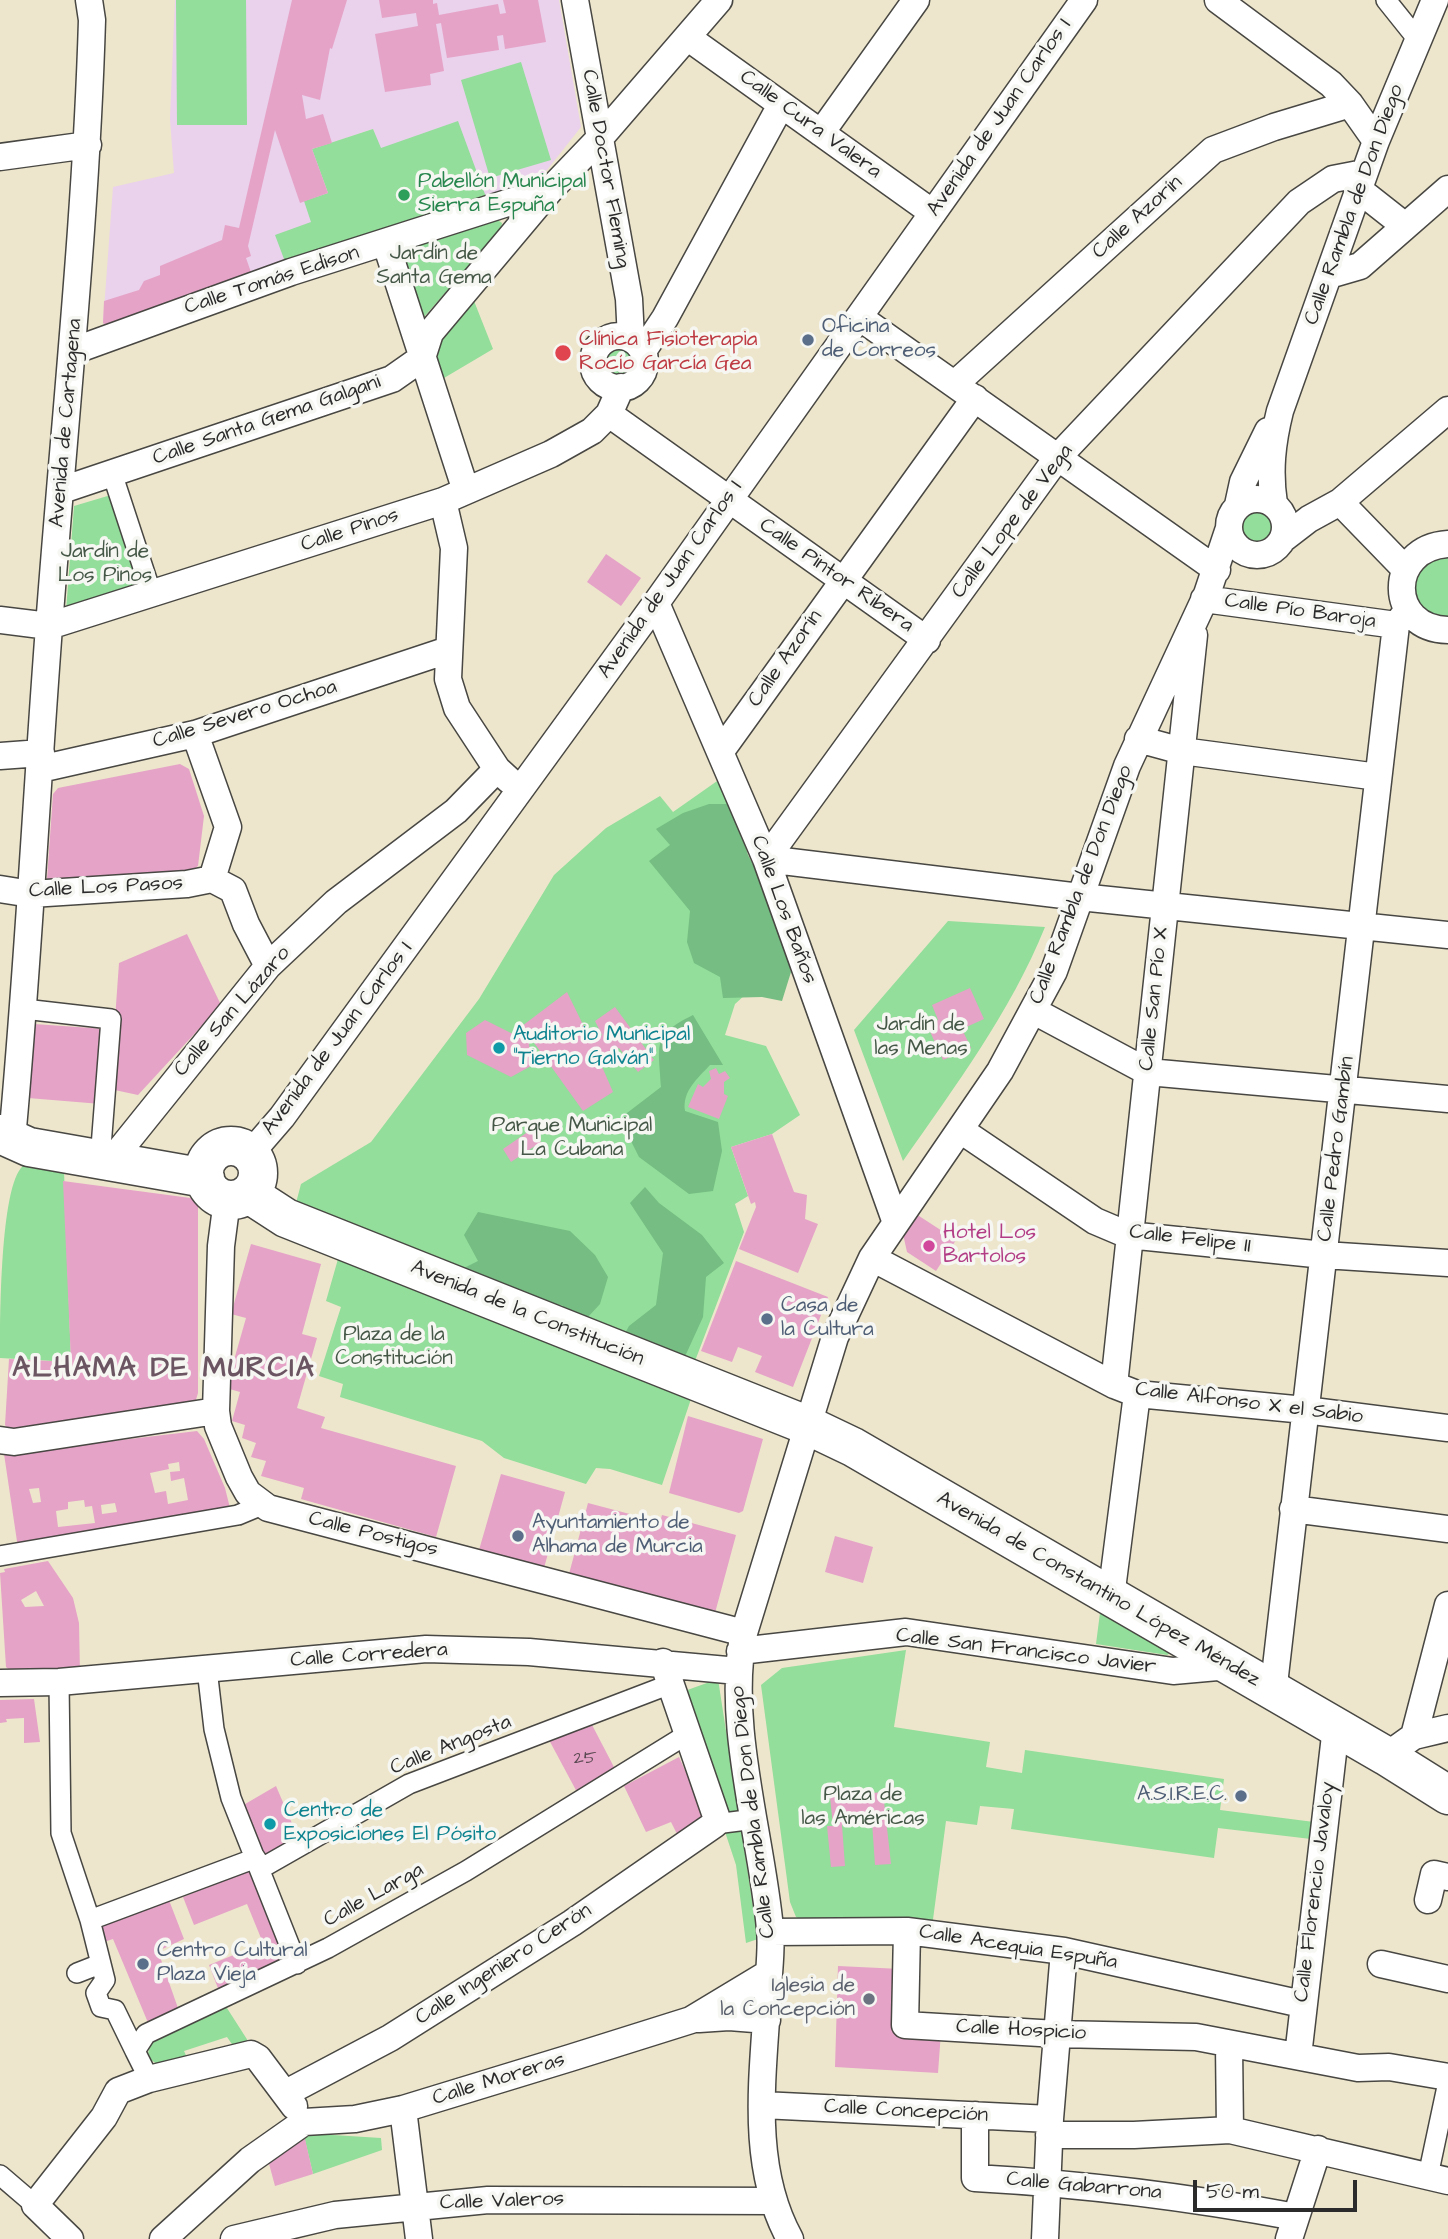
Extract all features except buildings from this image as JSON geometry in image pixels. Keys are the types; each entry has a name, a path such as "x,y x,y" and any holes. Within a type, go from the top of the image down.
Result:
{"main road":[{"path":"3,1141 223,1182 226,1147 243,1149 250,1154"},
{"name":"Avenida de la Constitución","path":"223,1182 286,1218 809,1426"},
{"name":"Avenida de Constantino López Méndez","path":"809,1426 853,1447 1273,1693 1336,1727 1400,1746 1448,1795"}],"street":[{"name":"Avenida de Cartagena","path":"3,1141 24,1009 49,626 88,145 92,20 89,0"},
{"name":"Calle Doctor Fleming","path":"575,0 637,345"},
{"path":"422,358 430,333 551,189 599,139 719,0"},
{"path":"821,133 916,0"},
{"name":"Avenida de Juan Carlos I","path":"250,1154 282,1116 521,790 1084,0"},
{"path":"1218,0 1331,84 1350,104 1376,141"},
{"path":"1386,0 1418,40"},
{"name":"Calle Rambla de Don Diego","path":"1280,411 1376,141 1435,0"},
{"name":"Calle Cura Valera","path":"687,37 933,213"},
{"path":"1331,84 1389,108"},
{"name":"Calle Azorín","path":"721,751 842,581 965,390 1213,150 1274,127 1350,104"},
{"path":"637,345 665,318 781,105"},
{"path":"0,157 88,145"},
{"name":"Calle Lope de Vega","path":"766,859 1057,458 1299,202 1333,180 1361,181"},
{"path":"1361,181 1405,226"},
{"name":"Calle Tomás Edison","path":"73,351 291,272 387,244 551,189"},
{"path":"1329,275 1360,266 1448,189"},
{"path":"387,244 422,358 455,496 448,678 457,708 497,769 521,790"},
{"path":"859,317 1057,458 1206,594"},
{"path":"615,336 637,345 645,359 642,375 629,386 621,387 605,383 595,369 593,360 600,345 615,336"},
{"name":"Calle Santa Gema Galgani","path":"62,490 392,379 422,358"},
{"name":"Calle Pinos","path":"49,626 455,496 570,444 602,424 621,387"},
{"path":"1206,594 1253,555 1270,552 1283,539 1338,503 1448,410"},
{"path":"1206,594 1228,531 1228,522 1238,505 1243,482 1280,411"},
{"path":"1280,411 1270,477 1277,507 1285,520 1283,539"},
{"name":"Calle Pintor Ribera","path":"609,414 927,640"},
{"path":"112,473 152,595"},
{"path":"1238,505 1255,498 1277,507 1338,503 1405,569 1423,550 1448,544"},
{"path":"1228,531 1237,547 1253,555"},
{"name":"Calle Pedro Gambín","path":"1273,1693 1378,777 1402,617 1405,569"},
{"name":"Calle Rambla de Don Diego","path":"790,2239 774,2201 764,2165 762,2105 771,1932 744,1749 741,1652 835,1337 872,1258 962,1131 1034,1011 1054,971 1138,739 1206,594"},
{"name":"Calle Pío Baroja","path":"1206,594 1402,617"},
{"name":"Calle San Pío X","path":"1111,1597 1126,1390 1128,1235 1182,751 1206,594"},
{"name":"Calle Los Baños","path":"656,603 766,859 896,1223"},
{"path":"1402,617 1426,626 1448,630"},
{"path":"0,620 49,626"},
{"name":"Calle Severo Ochoa","path":"0,756 40,761 195,734 448,650"},
{"path":"195,734 228,827 212,879 233,890 268,966"},
{"path":"1138,739 1182,751 1378,777"},
{"name":"Calle San Lázaro","path":"106,1161 268,966 336,902 456,811 497,769"},
{"path":"766,859 1080,897 1448,935"},
{"name":"Calle Los Pasos","path":"0,889 31,894 187,884 212,879"},
{"path":"24,1009 111,1019 106,1161"},
{"path":"1034,1011 1148,1072 1448,1099"},
{"name":"Calle Felipe II","path":"962,1131 1095,1221 1128,1235 1324,1255 1448,1263"},
{"path":"0,1556 237,1515 262,1504 248,1493 239,1477 218,1426 216,1411 223,1182"},
{"name":"Calle Alfonso X el Sabio","path":"872,1258 1126,1390 1448,1428"},
{"path":"0,1440 13,1442 216,1411"},
{"name":"Calle Postigos","path":"262,1504 288,1514 447,1552 702,1622 741,1652"},
{"path":"1293,1509 1448,1529"},
{"path":"1400,1746 1448,1605"},
{"path":"696,1665 702,1622"},
{"name":"Calle San Francisco Javier","path":"741,1652 906,1632 1173,1671 1229,1667"},
{"name":"Calle Corredera","path":"0,1683 59,1682 426,1649 529,1652 665,1673 741,1652"},
{"path":"207,1670 214,1729 231,1798 297,1964"},
{"name":"Calle Rambla de Don Diego","path":"665,1673 716,1816 715,1824"},
{"name":"Calle Angosta","path":"90,1920 258,1863 409,1784 665,1673"},
{"path":"59,1682 61,1833 90,1920 105,1980 96,1993 101,2007 115,2010 141,2043 149,2079"},
{"name":"Calle Florencio Javaloy","path":"1298,2056 1336,1727"},
{"path":"1400,1746 1448,1728"},
{"name":"Calle Larga","path":"141,2043 297,1964 466,1871 686,1735"},
{"path":"715,1824 755,1818"},
{"name":"Calle Ingeniero Cerón","path":"286,2093 390,2038 572,1923 715,1824"},
{"path":"1428,1900 1434,1874 1448,1877"},
{"name":"Calle Acequia Espuña","path":"771,1932 908,1931 1063,1951 1302,2004"},
{"name":"Calle Hospicio","path":"908,1931 905,2025 1057,2034 1196,2037 1358,2068 1389,2067 1448,2080"},
{"path":"1045,2239 1049,2127 1063,1951"},
{"path":"77,1973 98,1957"},
{"path":"1381,1964 1448,1979"},
{"name":"Calle Moreras","path":"691,2020 769,1973"},
{"name":"Calle Moreras","path":"304,2122 355,2119 403,2109 691,2020 729,2017 767,2020"},
{"path":"1229,2045 1230,2130"},
{"path":"35,2205 104,2117 118,2091 149,2079 241,2054 258,2058 286,2093 304,2122 250,2160 163,2239"},
{"path":"1438,2178 1448,2080"},
{"name":"Calle Concepción","path":"762,2105 975,2115 1049,2127 1134,2136 1230,2130 1438,2178"},
{"path":"403,2109 419,2239"},
{"name":"Calle Gabarrona","path":"975,2115 975,2178 1047,2182 1195,2198 1293,2228"},
{"path":"1293,2228 1318,2149"},
{"path":"0,2175 70,2239"},
{"name":"Calle Valeros","path":"234,2239 335,2215 488,2200 774,2201"}],"shaded area":[{"path":"175,0 559,0 581,127 539,180 486,197 380,149 373,129 313,149 328,193 287,267 111,329 103,323 113,187 174,173 170,119"}],"green space":[{"path":"176,0 246,0 247,125 177,125"},
{"path":"521,62 551,160 490,178 461,80"},
{"name":"Pabellón Municipal Sierra Espuña","path":"458,121 486,197 287,267 275,235 311,222 304,201 328,193 312,149 373,129 381,148"},
{"name":"Jardín de Santa Gema","path":"496,219 502,223 501,229 424,317 402,251"},
{"name":"Jardín de Santa Gema","path":"474,301 493,349 444,378 438,367 439,346 451,327"},
{"path":"619,339 641,362 632,380 612,383 602,375 597,361 604,345"},
{"name":"Jardín de Los Pinos","path":"121,492 152,589 66,611 74,506"},
{"path":"1256,504 1272,511 1279,527 1272,543 1256,550 1240,543 1233,527 1240,511"},
{"path":"1448,551 1448,624 1420,616 1411,570"},
{"name":"Parque Municipal La Cubana","path":"720,779 765,903 789,955 735,1004 725,1035 766,1046 800,1115 772,1134 731,1147 748,1196 735,1204 744,1232 695,1361 296,1203 301,1184 371,1142 479,999 554,875 606,828 660,796 673,812"},
{"path":"709,804 733,804 748,855 775,905 791,972 782,1001 762,997 723,998 720,977 694,963 687,942 690,911 649,861 670,845 656,829 683,813"},
{"name":"Jardín de las Menas","path":"948,921 1045,927 999,1019 903,1161 854,1030"},
{"path":"693,1015 723,1065 710,1065 696,1080 688,1091 685,1111 718,1122 722,1151 713,1191 689,1194 639,1157 622,1123 627,1113 661,1087 660,1043 670,1029"},
{"path":"23,1166 64,1171 71,1362 0,1358 1,1286 6,1225 15,1178"},
{"path":"645,1187 659,1203 702,1235 724,1263 706,1277 703,1317 682,1363 622,1339 629,1326 656,1305 663,1253 630,1203"},
{"path":"478,1212 570,1231 595,1255 608,1277 600,1304 587,1318 572,1315 562,1305 526,1302 462,1269 478,1261 464,1235"},
{"name":"Plaza de la Constitución","path":"338,1259 691,1399 662,1485 610,1469 596,1468 586,1484 504,1458 482,1441 340,1397 343,1384 319,1376 341,1307 326,1301"},
{"path":"1101,1605 1172,1652 1167,1655 1096,1644"},
{"name":"Plaza de las Américas","path":"906,1650 894,1727 990,1742 986,1767 1022,1773 1025,1750 1224,1779 1220,1810 1314,1822 1311,1839 1218,1828 1214,1858 1011,1829 1014,1809 980,1806 977,1825 946,1821 932,1927 810,1924 796,1917 790,1902 761,1685 782,1668"},
{"path":"718,1679 758,1939 746,1943 736,1865 679,1693"},
{"path":"225,2005 250,2044 236,2050 227,2037 184,2051 189,2062 163,2068 151,2060 148,2053 153,2037"},
{"path":"317,2134 381,2138 382,2150 313,2174 304,2136"}],"place":[{"name":"Pabellón Municipal Sierra Espuña","path":"404,195"},
{"name":"Oficina de Correos","path":"808,340"},
{"name":"Clínica Fisioterapia Rocío García Gea","path":"563,353"},
{"name":"Auditorio Municipal \"Tierno Galván\"","path":"499,1048"},
{"name":"Hotel Los Bartolos","path":"929,1246"},
{"name":"Casa de la Cultura","path":"767,1319"},
{"name":"Ayuntamiento de Alhama de Murcia","path":"518,1536"},
{"name":"A.S.I.R.E.C.","path":"1241,1796"},
{"name":"Centro de Exposiciones El Pósito","path":"270,1824"},
{"name":"Centro Cultural Plaza Vieja","path":"143,1964"},
{"name":"Iglesia de la Concepción","path":"869,1999"}],"district":[{"name":"ALHAMA DE MURCIA","path":"164,1370"}]}
